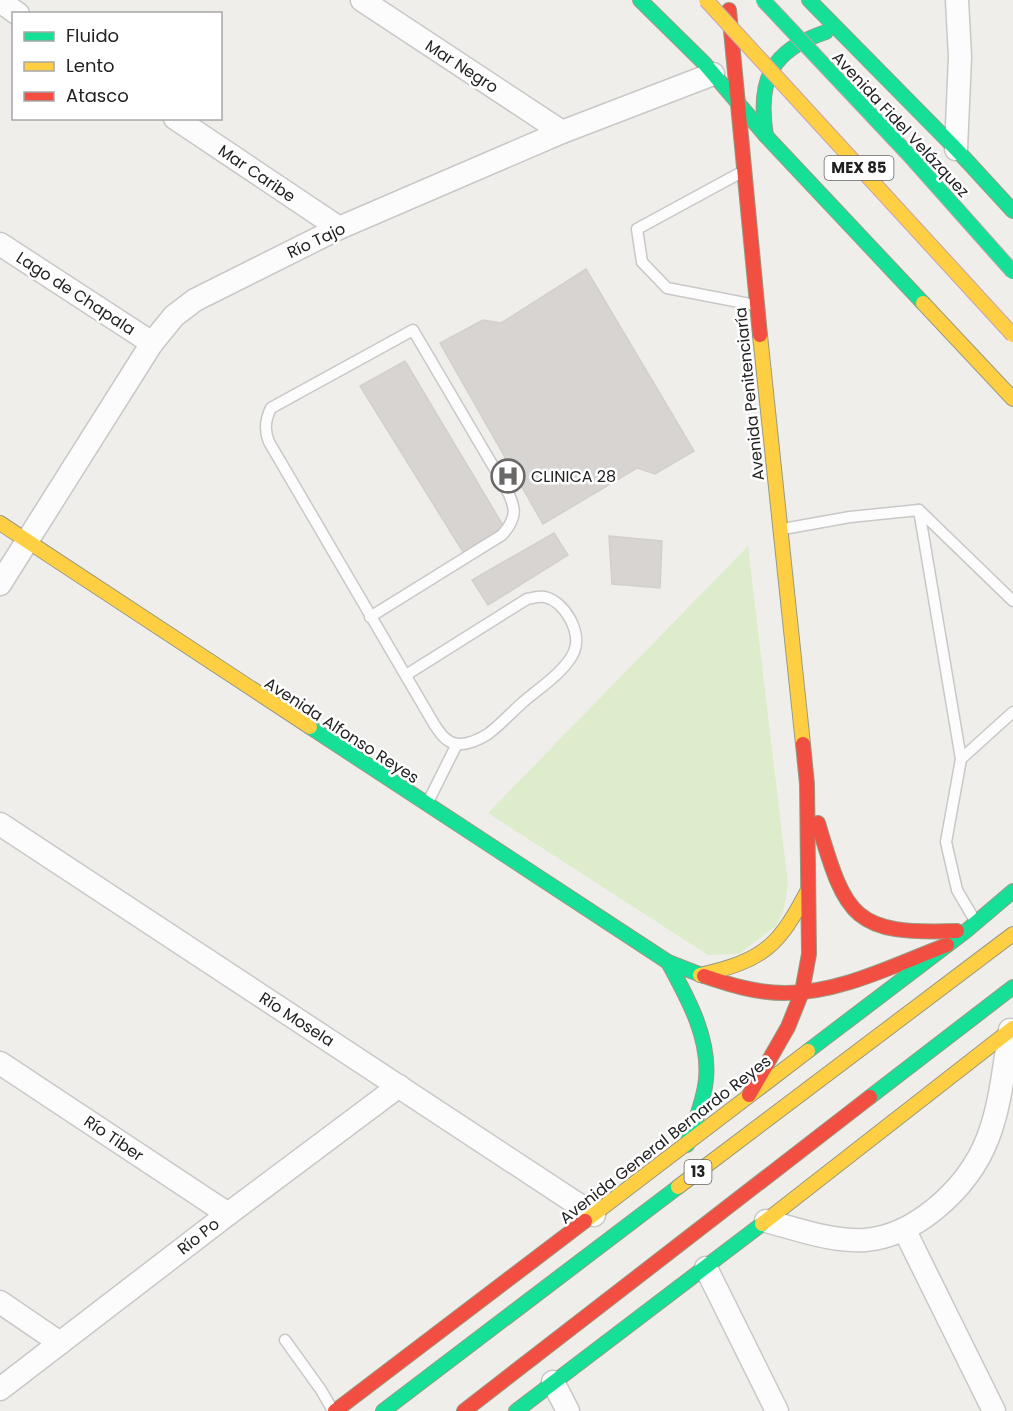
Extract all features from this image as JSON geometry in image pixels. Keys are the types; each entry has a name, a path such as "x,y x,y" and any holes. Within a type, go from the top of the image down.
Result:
{"main road":[{"path":"640,0 713,74 766,136 1013,399"},
{"name":"MEX 85","path":"706,0 1013,334"},
{"name":"Avenida Penitenciaría","path":"728,0 743,172 807,784 808,954 802,992 788,1027 748,1095"},
{"name":"Avenida Fidel Velázquez","path":"763,0 909,155 1013,272"},
{"path":"809,0 956,149 1013,211"},
{"path":"766,136 761,105 763,92 773,68 781,57 801,40 819,33 839,31"},
{"name":"Avenida Alfonso Reyes","path":"0,523 668,962 735,986 764,992 802,992 857,978 947,945"},
{"name":"Avenida Penitenciaría","path":"807,784 835,877 847,903 858,916 868,923 894,931 916,933 971,927"},
{"path":"700,975 735,966 769,947 781,937 808,889"},
{"name":"Avenida General Bernardo Reyes","path":"334,1411 971,927 1013,891"},
{"name":"13","path":"382,1411 1013,934"},
{"name":"Avenida Alfonso Reyes","path":"668,962 700,1025 706,1050 708,1071 704,1096 687,1144"},
{"path":"464,1411 1013,987"},
{"path":"516,1411 706,1268 1012,1029"}],"street":[{"name":"Mar Negro","path":"362,0 562,132"},
{"path":"956,149 960,57 957,0"},
{"path":"0,1 15,12"},
{"name":"Río Tajo","path":"0,584 152,343 174,316 195,300 339,228 562,132 713,74"},
{"name":"Mar Caribe","path":"178,120 339,228"},
{"name":"Lago de Chapala","path":"0,244 152,343"},
{"name":"Río Mosela","path":"0,824 594,1215"},
{"path":"766,1221 819,1234 865,1240 905,1230 924,1218 953,1194 970,1173 987,1145 1012,1029"},
{"name":"Río Tiber","path":"0,1063 228,1214"},
{"name":"Río Po","path":"0,1389 399,1086"},
{"path":"905,1230 994,1411"},
{"path":"706,1268 777,1411"},
{"path":"0,1302 60,1343"},
{"path":"553,1382 568,1411"}],"lane":[{"path":"743,172 637,229 642,262 668,288 757,305"},
{"path":"370,617 502,535 510,526 514,516 514,504 506,488 413,330 271,408 267,416 268,442 370,617 446,740 457,744 468,743 486,735 565,665 575,648 576,637 567,614 557,603 547,597 526,599 406,675"},
{"path":"780,529 919,510"},
{"path":"919,510 1013,601"},
{"path":"919,510 961,759 946,842 957,890 971,927"},
{"path":"961,759 1013,712"},
{"path":"427,805 457,744"},
{"path":"285,1340 334,1411"}],"green space":[{"path":"748,546 788,884 784,909 776,926 739,954 708,955 488,813"}],"building":[{"path":"586,269 694,451 655,474 637,468 543,524 440,343 483,320 501,323"},
{"path":"405,361 504,527 463,552 360,386"},
{"path":"554,533 568,555 488,605 472,580"},
{"path":"609,536 662,541 660,588 612,584"}],"traffic: fast":[{"path":"640,0 704,63 766,136 923,303"},
{"path":"763,0 909,155 1013,272"},
{"path":"809,0 956,149 1013,211"},
{"path":"766,136 764,99 772,70 780,58 792,48 826,32"},
{"path":"310,727 668,962 704,976"},
{"path":"808,1051 966,931 1013,891"},
{"path":"668,962 696,1018 706,1063 703,1096 687,1145"},
{"path":"870,1097 1013,987"},
{"path":"383,1411 678,1187"},
{"path":"516,1411 762,1224"}],"traffic: slow":[{"path":"706,0 1013,335"},
{"path":"923,303 1013,399"},
{"path":"760,335 803,744"},
{"path":"0,523 310,727"},
{"path":"700,975 740,963 767,948 778,938 808,890"},
{"path":"678,1187 1013,934"},
{"path":"762,1224 1013,1028"},
{"path":"585,1221 808,1051"}],"traffic: jam":[{"path":"729,10 760,335"},
{"path":"749,1095 788,1027 802,992 809,954 807,784 803,744"},
{"path":"818,823 837,881 847,900 859,914 875,924 896,929 957,931"},
{"path":"704,976 764,992 806,992 847,983 947,945"},
{"path":"464,1411 870,1097"},
{"path":"335,1411 585,1221"}],"place":[{"name":"CLINICA 28","path":"508,476"}]}
